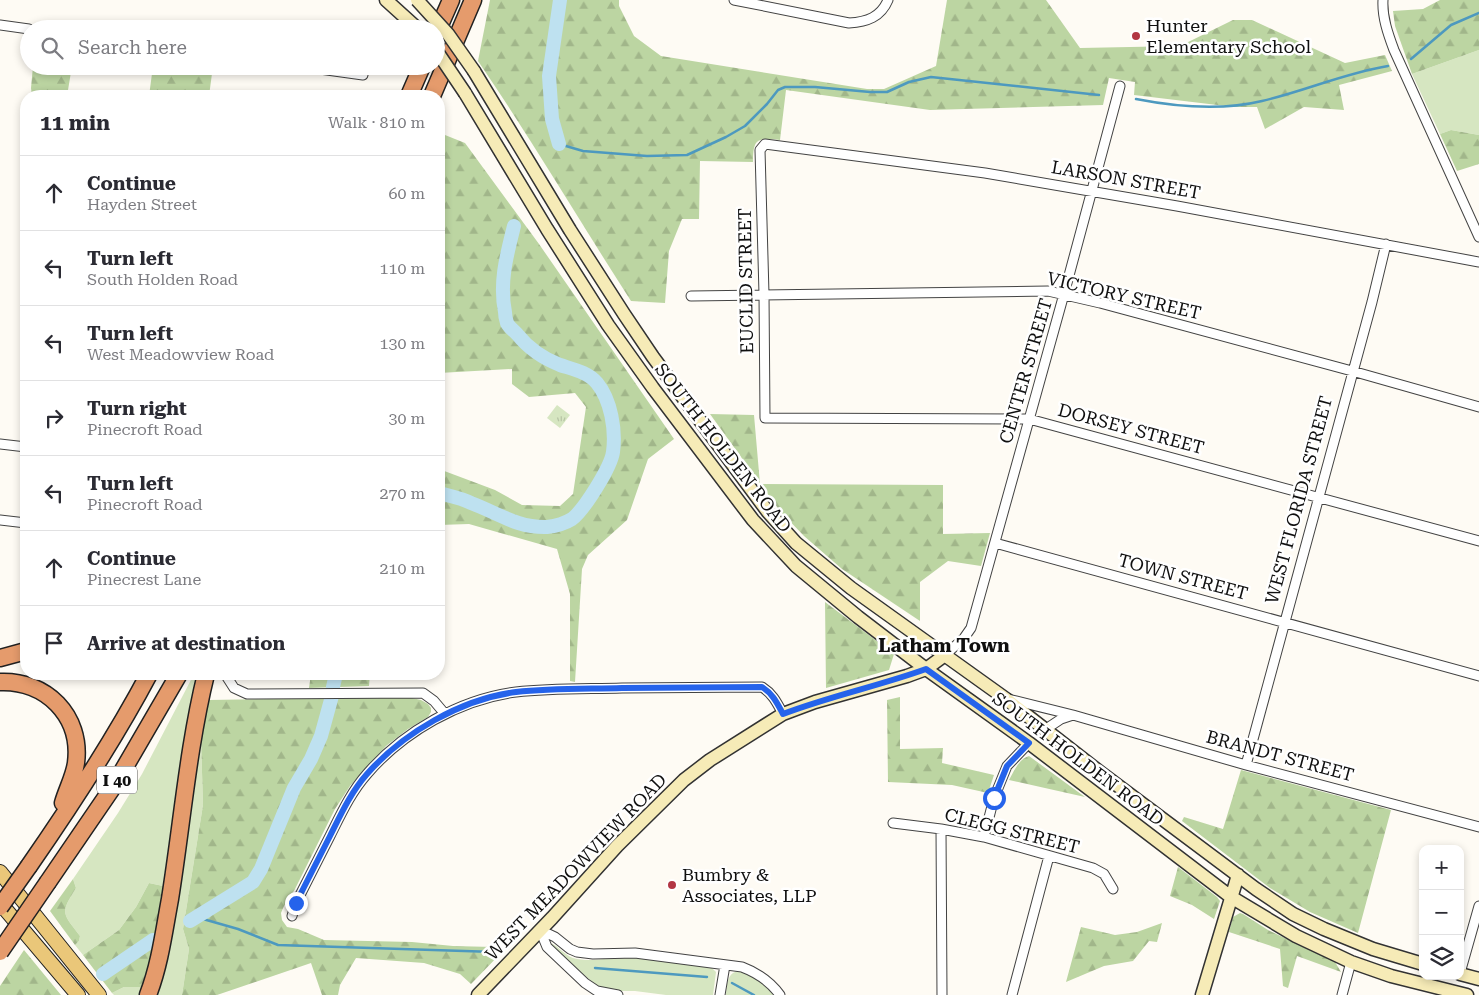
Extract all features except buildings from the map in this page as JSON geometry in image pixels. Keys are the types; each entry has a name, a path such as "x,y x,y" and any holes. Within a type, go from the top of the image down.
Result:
{"highway":[{"path":"442,20 451,0"},
{"path":"445,65 472,0"},
{"path":"411,90 418,75"},
{"path":"434,90 441,75"},
{"path":"0,658 20,653"},
{"name":"I 40","path":"0,907 58,824 98,762 146,680"},
{"name":"I 40","path":"0,952 115,784 176,680"},
{"path":"148,995 162,948 176,865 188,773 205,680"},
{"path":"0,682 24,684 39,690 53,699 70,720 77,746 76,762 58,824"}],"main road":[{"path":"386,0 408,20"},
{"name":"SOUTH HOLDEN ROAD","path":"417,0 435,20"},
{"name":"SOUTH HOLDEN ROAD","path":"445,31 474,71 570,230 658,364 768,512 796,543 851,588 1006,699 1238,875 1304,920 1373,949 1419,963"},
{"name":"SOUTH HOLDEN ROAD","path":"445,63 547,229 608,324 653,388 753,520 775,545 810,578 926,669 1029,743 1231,896 1296,936 1351,962 1391,976 1459,994"},
{"name":"WEST MEADOWVIEW ROAD","path":"478,995 616,846 678,784 710,760 783,714 815,702 926,669 945,655"},
{"path":"0,872 99,995"},
{"path":"1202,995 1238,875"},
{"path":"0,903 78,995"},
{"path":"1464,975 1479,979"}],"street":[{"path":"734,0 779,5 849,23 863,22 874,17 885,8 888,0"},
{"path":"1383,0 1387,31 1394,50 1479,238"},
{"path":"0,25 20,28"},
{"name":"CENTER STREET","path":"945,655 964,638 971,628 1120,86"},
{"name":"LARSON STREET","path":"765,144 985,173 1479,262"},
{"name":"EUCLID STREET","path":"765,144 760,150 765,418"},
{"name":"WEST FLORIDA STREET","path":"1246,765 1386,244"},
{"name":"VICTORY STREET","path":"691,296 1048,291 1352,371 1479,407"},
{"name":"DORSEY STREET","path":"765,418 1029,419 1479,540"},
{"path":"0,444 20,446"},
{"path":"0,520 20,523"},
{"name":"TOWN STREET","path":"995,543 1479,676"},
{"path":"229,680 234,688 247,694 422,693 434,701 445,714"},
{"path":"292,916 296,903 339,818 366,774 403,739 445,714 487,698 515,692 563,689 762,687 776,699 783,714"},
{"name":"BRANDT STREET","path":"1006,699 1073,715 1246,765 1479,827"},
{"path":"1046,729 1061,719 1073,715"},
{"path":"984,838 994,798 1007,766 1029,743"},
{"name":"CLEGG STREET","path":"892,823 941,829 984,838 1093,868 1104,874 1113,889"},
{"path":"941,829 942,995"},
{"path":"1012,995 1049,856"},
{"path":"1464,960 1479,906"},
{"path":"540,930 555,937 577,952 593,954 642,954 742,967 768,981 780,995"},
{"path":"540,930 547,947 585,983 597,991 618,995"},
{"path":"1342,995 1351,962"},
{"path":"720,995 725,965"}],"green space":[{"path":"490,0 619,0 619,6 634,36 661,56 867,89 884,89 936,66 947,0 1046,0 1080,48 1180,46 1233,20 1252,20 1345,63 1385,55 1392,71 1339,85 1344,110 1304,107 1265,129 1257,107 1234,107 1134,95 1135,82 1109,78 1103,105 930,110 786,90 780,140 762,139 758,141 754,148 753,162 700,161 699,219 682,219 669,251 665,303 631,301 478,61"},
{"path":"1440,0 1479,0 1479,50 1412,74 1395,26 1393,11 1423,9"},
{"path":"1479,50 1479,135 1451,130 1440,134 1412,74"},
{"path":"32,75 70,75 68,90 31,90"},
{"path":"152,75 212,75 210,90 150,90"},
{"path":"1451,130 1479,135 1479,164 1457,171 1440,134"},
{"path":"445,135 465,143 539,244 674,439 648,459 627,520 588,555 582,569 575,682 570,681 570,594 557,549 469,524 445,525 445,471 495,490 522,505 560,506 573,494 586,407 575,393 529,397 512,384 512,369 445,373"},
{"path":"557,405 570,415 560,428 547,418"},
{"path":"710,414 754,415 760,483"},
{"path":"761,484 943,485 943,534 990,533 981,566 948,561 920,582 920,621 842,569 804,536 780,511"},
{"path":"825,602 894,654 889,670 826,688"},
{"path":"191,680 198,680 182,753 163,886 149,883 136,907 119,930 83,955 75,945 79,941 80,936 65,913 67,903 76,888 73,879 142,774"},
{"path":"310,680 370,680 369,686 309,688"},
{"path":"395,697 421,700 428,704 431,712 428,717 386,746 350,786 335,809 295,889 284,906 281,913 282,920 287,927 298,929 324,940 412,942 493,947 503,951 471,984 460,974 424,963 356,958 340,985 338,995 322,995 311,963 217,995 182,995 189,949 183,929 203,805 201,739 208,700"},
{"path":"900,697 900,749 943,748 942,763 994,775 988,793 952,785 888,782 887,700"},
{"path":"201,739 203,805 183,929 189,949 182,995 156,995 190,800 196,777"},
{"path":"1029,756 1085,797 1009,780 1020,763"},
{"path":"1241,770 1391,810 1358,933 1310,912 1270,888 1182,821 1184,817 1223,829"},
{"path":"1178,867 1220,901 1214,919 1192,905 1170,896"},
{"path":"73,879 76,888 67,903 65,913 80,936 79,941 75,945 50,911"},
{"path":"149,883 163,886 153,957 143,987 124,987 112,993 83,955 119,930 136,907"},
{"path":"1240,913 1268,930 1335,962 1341,972 1297,956 1288,988 1283,986 1280,949 1229,932 1233,917"},
{"path":"1162,923 1157,942 1149,941 1133,961 1104,966 1066,982 1081,927 1115,935 1137,932"},
{"path":"551,943 573,958 594,960 620,957 638,958 711,967 716,972 713,995 666,995 635,991 613,991 598,987 550,945"},
{"path":"24,950 61,995 0,995 0,986"},
{"path":"739,971 758,980 774,995 726,995 730,976"},
{"path":"124,987 143,987 140,995 114,995 112,993"}],"waterway":[{"path":"559,144 552,119 549,76 560,0"},
{"path":"1411,59 1451,25 1479,13"},
{"path":"1136,99 1199,107 1231,106 1278,97 1356,73 1388,66"},
{"path":"559,144 583,151 647,156 687,155 745,126 778,90 785,87 887,92 909,82 931,77 1099,95"},
{"path":"445,495 526,525 536,527 553,526 569,521 583,507 607,468 613,452 614,434 609,407 597,383 585,374 542,356 526,344 507,323 503,301 503,279 514,226"},
{"path":"333,687 335,680"},
{"path":"190,921 253,882 261,869 294,788 311,759 321,736 332,696"},
{"path":"196,917 238,929 278,945 495,952"},
{"path":"103,974 153,940"},
{"path":"595,968 707,977"},
{"path":"732,983 754,995"}],"place":[{"name":"Hunter Elementary School","path":"1136,36"},
{"name":"Bumbry & Associates, LLP","path":"672,885"}],"district":[{"name":"Latham Town","path":"944,645"}],"route":[{"path":"296,903 339,818 366,774 403,739 423,726 445,714 487,698 515,692 563,689 762,687 776,699 783,714 815,702 926,669 1029,743 1007,766 994,798"}]}
